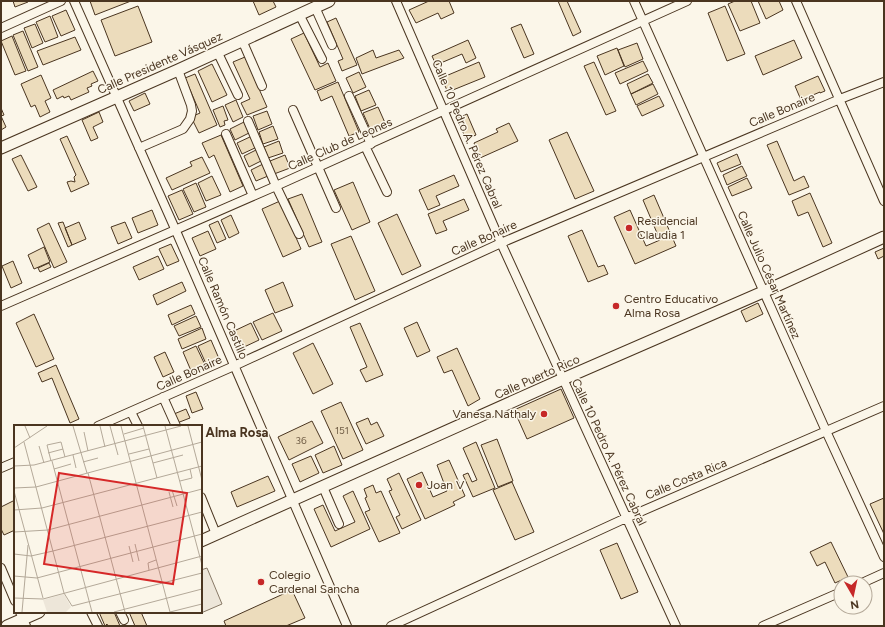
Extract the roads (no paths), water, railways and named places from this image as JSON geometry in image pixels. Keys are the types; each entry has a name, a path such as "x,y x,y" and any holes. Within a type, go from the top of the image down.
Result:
{"street":[{"path":"1,28 62,1"},
{"name":"Calle Ramón Castillo","path":"74,1 176,230 347,626"},
{"name":"Calle Presidente Vásquez","path":"1,148 178,70 329,1"},
{"name":"Calle 10 Pedro A. Pérez Cabral","path":"396,1 501,243 676,626"},
{"name":"Calle Julio César Martínez","path":"634,1 826,432 884,557"},
{"name":"Calle Club de Leones","path":"1,306 276,186 687,1"},
{"path":"796,1 884,201"},
{"path":"315,7 332,45"},
{"path":"300,14 322,58"},
{"path":"242,40 262,86"},
{"path":"217,51 238,95"},
{"path":"140,148 183,129 190,118 192,111 191,105 178,70"},
{"name":"Calle Bonaire","path":"100,425 234,366 501,243 840,99 884,82"},
{"path":"349,96 387,192"},
{"path":"293,110 336,208"},
{"path":"248,121 276,186 299,234"},
{"path":"226,134 253,196"},
{"name":"Calle Puerto Rico","path":"202,541 563,379 764,292 884,237"},
{"path":"163,397 176,425"},
{"name":"Calle Costa Rica","path":"390,626 626,518 884,406"},
{"path":"132,412 138,425"},
{"path":"1,468 14,462"},
{"path":"323,487 339,524"},
{"path":"202,499 216,534"},
{"path":"1,568 14,599"},
{"path":"873,578 884,573"},
{"path":"763,626 833,595"},
{"path":"7,626 37,613"},
{"path":"92,613 98,626"},
{"path":"120,613 124,620"}],"place":[{"name":"Residencial Claudia 1","path":"629,228"},
{"name":"Centro Educativo Alma Rosa","path":"616,306"},
{"name":"Vanesa Nathaly","path":"544,414"},
{"name":"Joan V","path":"419,485"},
{"name":"Colegio Cardenal Sancha","path":"261,582"}],"district":[{"name":"Alma Rosa","path":"237,432"}]}
